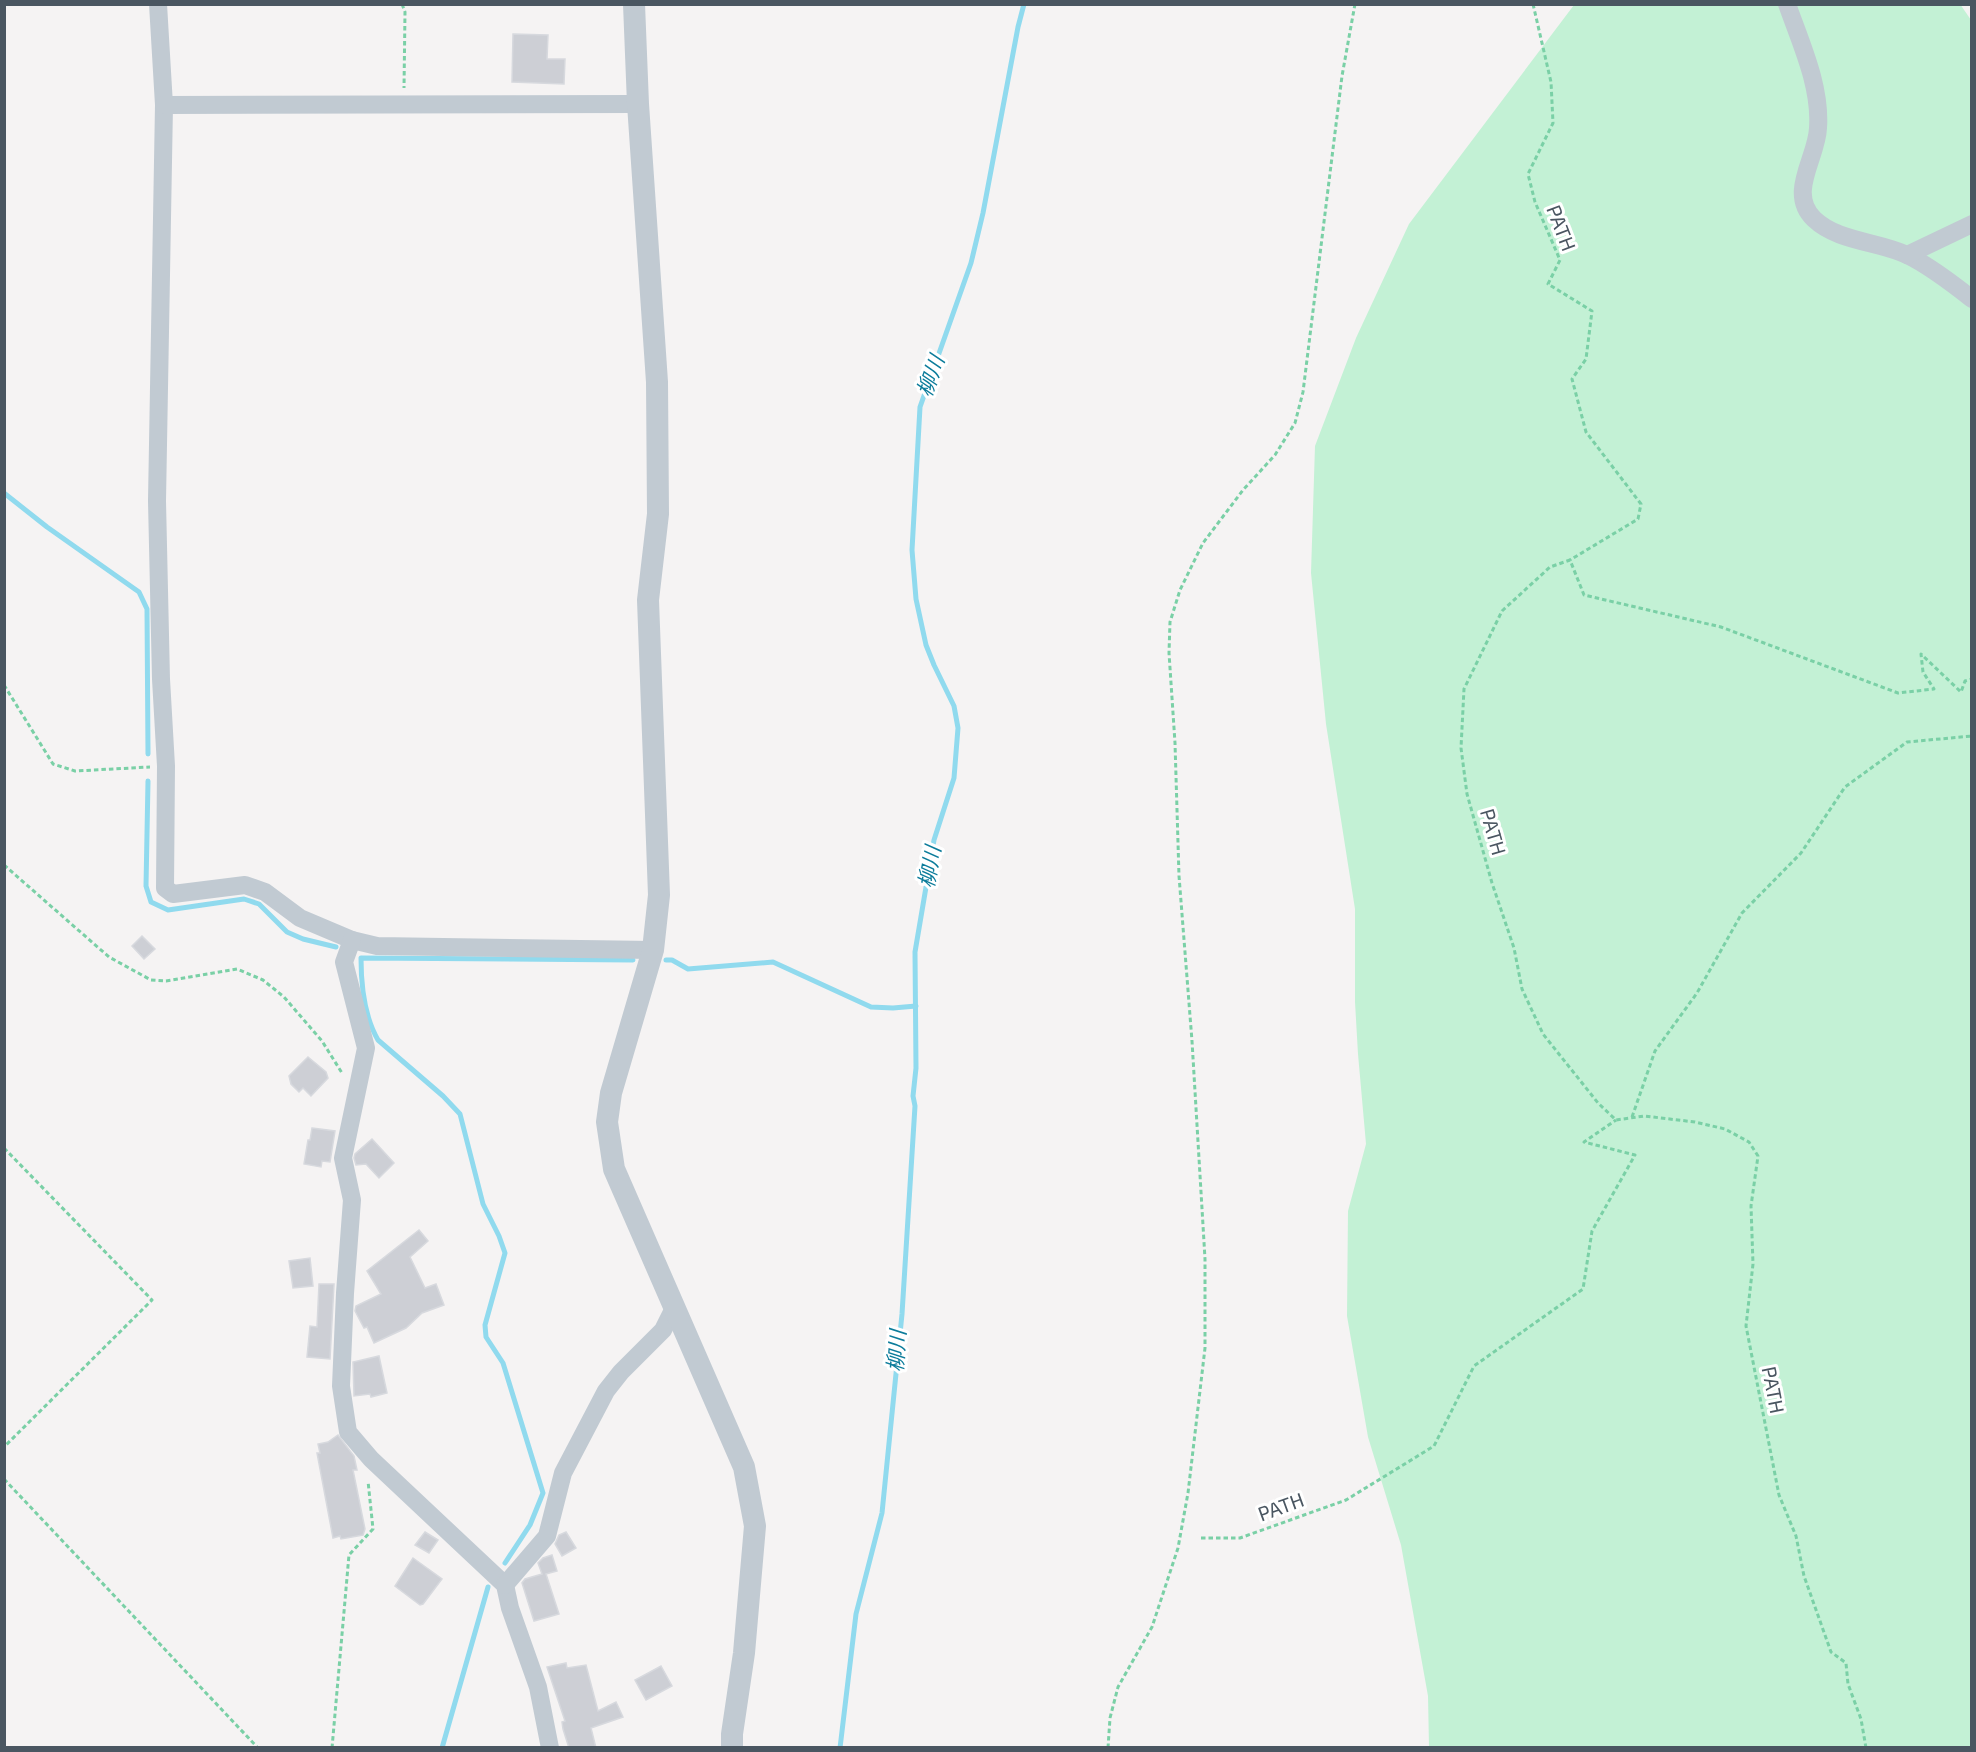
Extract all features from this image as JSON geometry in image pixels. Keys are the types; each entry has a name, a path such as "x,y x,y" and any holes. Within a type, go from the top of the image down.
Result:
{"street":[{"path":"158,4 164,105 157,501 161,679 166,766 165,888 173,894 245,885 265,892 300,918 352,940 377,946 652,950"},
{"path":"634,4 638,104 657,382 658,514 648,600 659,895 652,950 611,1093 607,1122 614,1169 744,1467 754,1527 744,1653 732,1748"},
{"path":"1787,4 1817,94 1818,130 1802,187 1804,206 1814,219 1836,233 1907,255 1971,299"},
{"path":"164,105 638,104"},
{"path":"1907,255 1971,224"},
{"path":"352,940 344,962 366,1048 343,1158 352,1200 341,1386 348,1432 365,1452 505,1585 510,1608 538,1687 550,1748"},
{"path":"505,1585 547,1536 563,1473 606,1390 663,1330 675,1306"}],"path":[{"path":"402,4 405,12 404,105"},
{"path":"1108,1748 1110,1718 1118,1687 1152,1627 1178,1548 1188,1493 1205,1348 1205,1259 1179,876 1175,744 1169,653 1170,622 1180,590 1203,543 1243,490 1275,455 1295,423 1303,392 1342,76 1354,4"},
{"name":"PATH","path":"1533,4 1551,82 1553,123 1528,174 1534,202 1560,260 1548,284 1592,311 1586,359 1572,379 1586,432 1641,504 1638,519 1570,560 1551,567 1502,611 1464,689 1461,748 1467,794 1514,948 1522,988 1543,1034 1598,1103 1617,1120"},
{"path":"1570,560 1584,595 1721,627 1898,693 1934,689 1923,672 1922,654 1961,692 1965,681 1971,679"},
{"path":"4,685 53,764 75,771 166,766"},
{"path":"1632,1117 1655,1051 1697,993 1742,913 1800,853 1845,787 1907,742 1971,736"},
{"path":"4,866 108,957 151,981 166,981 237,969 262,980 284,997 322,1041 356,1095"},
{"name":"PATH","path":"1201,1538 1240,1538 1346,1500 1434,1446 1474,1366 1583,1289 1592,1231 1635,1155 1584,1142 1617,1120 1632,1117 1644,1116 1695,1122 1725,1129 1749,1142 1758,1156 1751,1206 1753,1264 1746,1326 1779,1495 1796,1536 1804,1576 1831,1652 1846,1663 1848,1684 1862,1719 1866,1748"},
{"path":"4,1149 152,1300 4,1447"},
{"path":"332,1748 349,1555 373,1530 365,1452"},
{"path":"4,1479 258,1748"}],"green space":[{"path":"1960,4 1971,20 1971,1747 1429,1747 1428,1696 1401,1545 1368,1437 1347,1316 1348,1211 1366,1144 1355,1002 1355,909 1326,724 1311,573 1315,446 1356,338 1409,224 1574,5"}],"building":[{"path":"513,34 548,35 547,59 565,59 564,84 512,82"},
{"path":"142,936 155,949 144,959 132,946"},
{"path":"308,1057 326,1072 328,1078 311,1096 303,1088 299,1092 291,1084 289,1076"},
{"path":"312,1128 335,1131 330,1162 322,1161 321,1167 304,1164"},
{"path":"372,1139 394,1163 379,1178 366,1164 356,1165 354,1158 355,1154"},
{"path":"419,1230 428,1241 410,1257 425,1288 436,1284 444,1305 422,1313 406,1328 374,1343 367,1327 364,1328 355,1311 356,1306 381,1294 367,1271"},
{"path":"310,1258 313,1286 293,1288 289,1261"},
{"path":"319,1284 334,1284 330,1359 307,1357 310,1326 317,1327"},
{"path":"379,1356 387,1393 371,1397 370,1394 354,1396 353,1362"},
{"path":"338,1435 354,1456 357,1470 353,1470 365,1529 363,1535 341,1539 340,1536 333,1538 317,1453 320,1453 318,1444 328,1442"},
{"path":"425,1532 438,1540 429,1553 415,1545"},
{"path":"566,1532 576,1548 562,1556 555,1544 559,1535"},
{"path":"552,1555 557,1571 546,1574 559,1614 534,1621 522,1583 525,1579 542,1574 538,1563 543,1558"},
{"path":"413,1558 442,1579 420,1605 395,1586"},
{"path":"566,1663 567,1668 586,1665 598,1711 616,1702 623,1717 591,1728 596,1748 569,1748 563,1729 562,1722 565,1721 547,1667"},
{"path":"661,1666 672,1686 646,1700 635,1680"}],"waterway":[{"name":"柳川","path":"840,1748 856,1614 882,1513 902,1314 915,1106 913,1096 916,1068 915,952 934,840 954,778 958,728 954,706 926,645 916,599 912,550 920,407 971,263 1024,4"},
{"path":"4,493 47,527 139,592 147,609 148,754"},
{"path":"148,781 146,886 151,902 168,910 244,899 259,904 287,932 303,939 336,947"},
{"path":"505,1563 530,1525 543,1493 503,1363 486,1337 485,1325 505,1253 483,1204 460,1114 443,1096 378,1040 373,1031 364,1001 361,958 633,960"},
{"path":"666,960 672,960 688,969 773,962 871,1007 916,1006"},
{"path":"442,1748 488,1587"}]}
